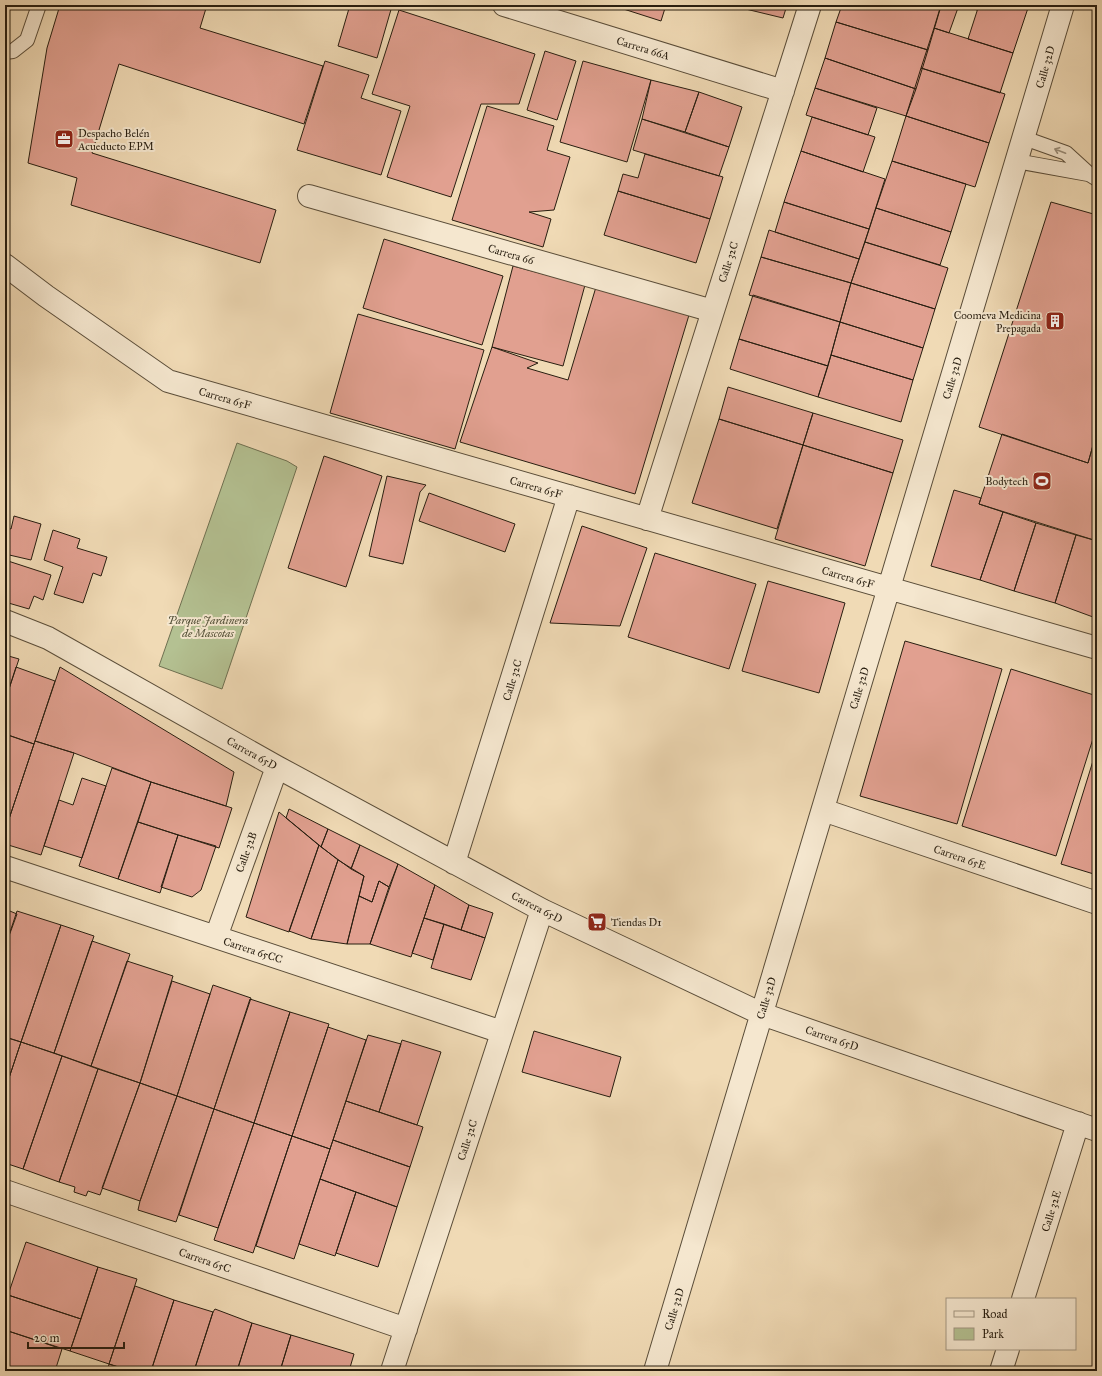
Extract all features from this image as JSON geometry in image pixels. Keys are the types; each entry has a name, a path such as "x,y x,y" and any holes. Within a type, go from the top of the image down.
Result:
{"street":[{"name":"Carrera 66A","path":"504,5 783,91"},
{"name":"Calle 32C","path":"647,519 810,5"},
{"name":"Calle 32D","path":"655,1371 1063,5"},
{"name":"Carrera 66","path":"309,196 713,311"},
{"name":"Carrera 65F","path":"5,265 46,296 168,380 1097,648"},
{"name":"Calle 32C","path":"454,863 569,496"},
{"name":"Carrera 65D","path":"5,621 48,638 277,767 542,910 762,1014 1087,1126"},
{"name":"Calle 32B","path":"216,937 277,767"},
{"name":"Carrera 65E","path":"823,810 1097,903"},
{"name":"Carrera 65CC","path":"5,867 502,1032"},
{"name":"Calle 32C","path":"392,1371 542,910"},
{"name":"Calle 32E","path":"1023,1298 1087,1126"},
{"name":"Carrera 65C","path":"5,1191 406,1329"},
{"path":"1001,1371 1008,1350"}],"lane":[{"path":"5,52 13,51 27,40 39,5"},
{"path":"1024,138 1066,153 1093,177"},
{"path":"1016,161 1093,177"}],"green space":[{"name":"Parque Jardinera de Mascotas","path":"237,443 287,461 297,467 222,689 159,666"}],"building":[{"name":"Despacho Belén Acueducto EPM","path":"60,5 207,5 200,28 323,66 304,124 119,64 92,153 276,210 260,263 71,205 77,178 28,163 47,48"},
{"path":"350,5 392,6 377,58 338,46"},
{"path":"611,5 666,5 661,21"},
{"path":"729,5 787,5 783,18"},
{"path":"842,5 941,6 928,50 836,22"},
{"path":"941,5 959,5 949,33 934,28"},
{"path":"962,5 979,5 977,10"},
{"path":"979,5 1029,5 1013,53 968,39"},
{"path":"399,10 535,54 519,104 481,104 451,197 387,177 410,106 372,94"},
{"path":"836,22 928,50 916,89 825,58"},
{"path":"934,28 1013,53 1000,93 921,68"},
{"path":"545,51 576,61 557,120 527,110"},
{"path":"825,58 916,89 906,116 815,88"},
{"path":"325,61 369,75 361,98 401,111 381,175 297,150"},
{"path":"583,61 651,80 627,162 560,142"},
{"path":"921,68 1005,94 989,143 906,116"},
{"path":"651,80 699,92 685,132 642,119"},
{"path":"815,88 877,108 868,135 806,115"},
{"path":"699,92 742,107 729,147 685,132"},
{"path":"487,106 554,126 547,150 570,157 554,210 529,212 551,219 543,247 452,220"},
{"path":"906,116 989,143 975,187 892,161"},
{"path":"812,117 875,137 863,172 801,151"},
{"path":"642,119 729,147 719,176 633,150"},
{"path":"801,151 885,179 869,229 784,202"},
{"path":"645,154 723,177 710,219 618,191 623,174 638,178"},
{"path":"892,161 966,184 951,232 876,208"},
{"path":"618,191 710,219 696,263 604,235"},
{"path":"784,202 869,229 859,259 775,232"},
{"name":"Coomeva Medicina Prepagada","path":"1051,202 1097,215 1097,431 1088,463 979,427"},
{"path":"876,208 951,232 940,265 865,242"},
{"path":"769,230 859,259 851,283 761,257"},
{"path":"384,239 503,276 482,345 363,308"},
{"path":"865,242 948,268 935,309 851,283"},
{"path":"761,257 851,283 840,322 749,295"},
{"path":"513,266 585,285 563,366 492,347"},
{"path":"851,283 935,309 923,348 840,322"},
{"path":"596,287 689,315 635,494 460,442 492,347 538,363 527,368 568,380"},
{"path":"753,295 840,322 828,366 739,339"},
{"path":"358,314 484,350 455,449 330,413"},
{"path":"840,322 923,348 913,380 831,355"},
{"path":"739,339 828,366 818,397 730,369"},
{"path":"831,355 913,380 901,422 818,397"},
{"path":"728,387 813,413 803,445 719,419"},
{"path":"813,413 903,440 893,473 803,445"},
{"path":"719,419 803,445 777,529 692,503"},
{"name":"Bodytech","path":"1097,431 1097,541 979,504 1002,434 1088,463"},
{"path":"803,445 893,473 865,566 775,539"},
{"path":"324,456 382,476 346,587 288,568"},
{"path":"387,476 426,485 420,492 403,564 369,556"},
{"path":"954,490 981,498 979,504 1003,512 980,580 931,566"},
{"path":"429,493 515,524 505,552 419,521"},
{"path":"1003,512 1036,523 1014,591 980,580"},
{"path":"14,516 41,524 31,560 5,554 5,527 11,529"},
{"path":"1036,523 1076,535 1055,603 1014,591"},
{"path":"582,526 647,548 620,626 550,623"},
{"path":"53,530 80,539 77,548 107,557 101,576 93,573 83,603 54,594 63,567 44,560"},
{"path":"1076,535 1097,541 1097,605 1093,617 1055,603"},
{"path":"655,553 756,584 729,669 628,637"},
{"path":"5,560 51,575 43,600 34,596 29,609 5,602"},
{"path":"768,581 845,603 819,693 742,671"},
{"path":"1097,605 1097,618 1093,617"},
{"path":"905,641 1002,669 957,824 860,796"},
{"path":"5,655 19,659 5,701"},
{"path":"16,667 55,681 34,744 5,734 5,701"},
{"path":"60,667 234,772 226,806 151,782 74,753 35,741"},
{"path":"1011,669 1097,696 1097,726 1056,856 962,826"},
{"path":"5,734 34,744 5,831"},
{"path":"35,741 74,753 41,855 5,844 5,831"},
{"path":"1097,748 1097,875 1061,864"},
{"path":"112,768 151,782 118,879 79,866"},
{"path":"82,778 106,786 82,858 44,846 59,800 73,805"},
{"path":"151,782 232,808 219,848 138,822"},
{"path":"289,809 328,829 321,847 286,818"},
{"path":"279,812 319,845 289,932 246,917"},
{"path":"138,822 178,835 160,893 118,879"},
{"path":"328,829 360,845 351,869 321,847"},
{"path":"178,835 216,846 201,890 192,897 161,887"},
{"path":"319,845 338,860 311,939 289,931"},
{"path":"360,845 398,864 389,887 379,881 372,902 359,896 364,876 351,869"},
{"path":"338,860 364,876 347,944 311,939"},
{"path":"398,864 435,885 411,957 370,944"},
{"path":"379,881 389,887 370,944 347,944 359,896 372,902"},
{"path":"435,885 469,905 461,930 424,918"},
{"path":"469,905 493,913 485,938 461,930"},
{"path":"5,909 17,914 5,947"},
{"path":"17,911 61,925 21,1042 5,1037 5,947"},
{"path":"424,918 444,924 433,960 412,953"},
{"path":"444,924 485,938 471,980 431,968"},
{"path":"61,925 94,936 54,1053 21,1042"},
{"path":"92,941 130,954 91,1066 54,1053"},
{"path":"127,961 173,976 140,1083 91,1066"},
{"path":"172,981 210,994 177,1096 140,1083"},
{"path":"213,985 251,998 214,1109 177,1096"},
{"path":"250,999 290,1012 254,1123 214,1109"},
{"path":"290,1012 329,1024 292,1136 254,1123"},
{"path":"328,1027 366,1040 330,1149 292,1136"},
{"path":"534,1031 621,1057 610,1097 522,1072"},
{"path":"368,1035 401,1044 379,1112 346,1101"},
{"path":"5,1037 21,1042 5,1090"},
{"path":"402,1040 441,1052 417,1125 379,1112"},
{"path":"21,1042 62,1056 23,1169 5,1163 5,1090"},
{"path":"62,1056 98,1069 59,1182 23,1169"},
{"path":"98,1069 140,1083 100,1195 88,1191 86,1196 74,1192 75,1187 59,1182"},
{"path":"140,1083 177,1096 140,1201 102,1188"},
{"path":"177,1096 214,1109 176,1222 138,1210"},
{"path":"346,1101 423,1127 410,1167 333,1140"},
{"path":"214,1109 254,1123 218,1228 179,1215"},
{"path":"254,1123 292,1136 253,1253 214,1240"},
{"path":"292,1136 330,1149 294,1259 256,1246"},
{"path":"333,1140 410,1167 397,1207 320,1179"},
{"path":"320,1179 356,1192 335,1256 299,1244"},
{"path":"356,1192 397,1207 378,1267 336,1253"},
{"path":"26,1242 98,1267 81,1319 8,1295"},
{"path":"98,1267 137,1279 109,1364 70,1351"},
{"path":"135,1286 174,1300 151,1371 131,1371 109,1364"},
{"path":"8,1295 81,1319 70,1351 5,1330 5,1305"},
{"path":"174,1300 213,1312 194,1371 151,1371"},
{"path":"215,1309 252,1323 237,1371 194,1371"},
{"path":"252,1323 291,1335 280,1371 237,1371"},
{"path":"5,1330 62,1349 55,1371 5,1371"},
{"path":"291,1335 354,1354 349,1371 280,1371"},
{"path":"109,1364 131,1371 107,1371"}],"place":[{"name":"Despacho Belén Acueducto EPM","path":"64,139"},
{"name":"Coomeva Medicina Prepagada","path":"1055,321"},
{"name":"Bodytech","path":"1042,481"},
{"name":"Tiendas D1","path":"597,922"}]}
